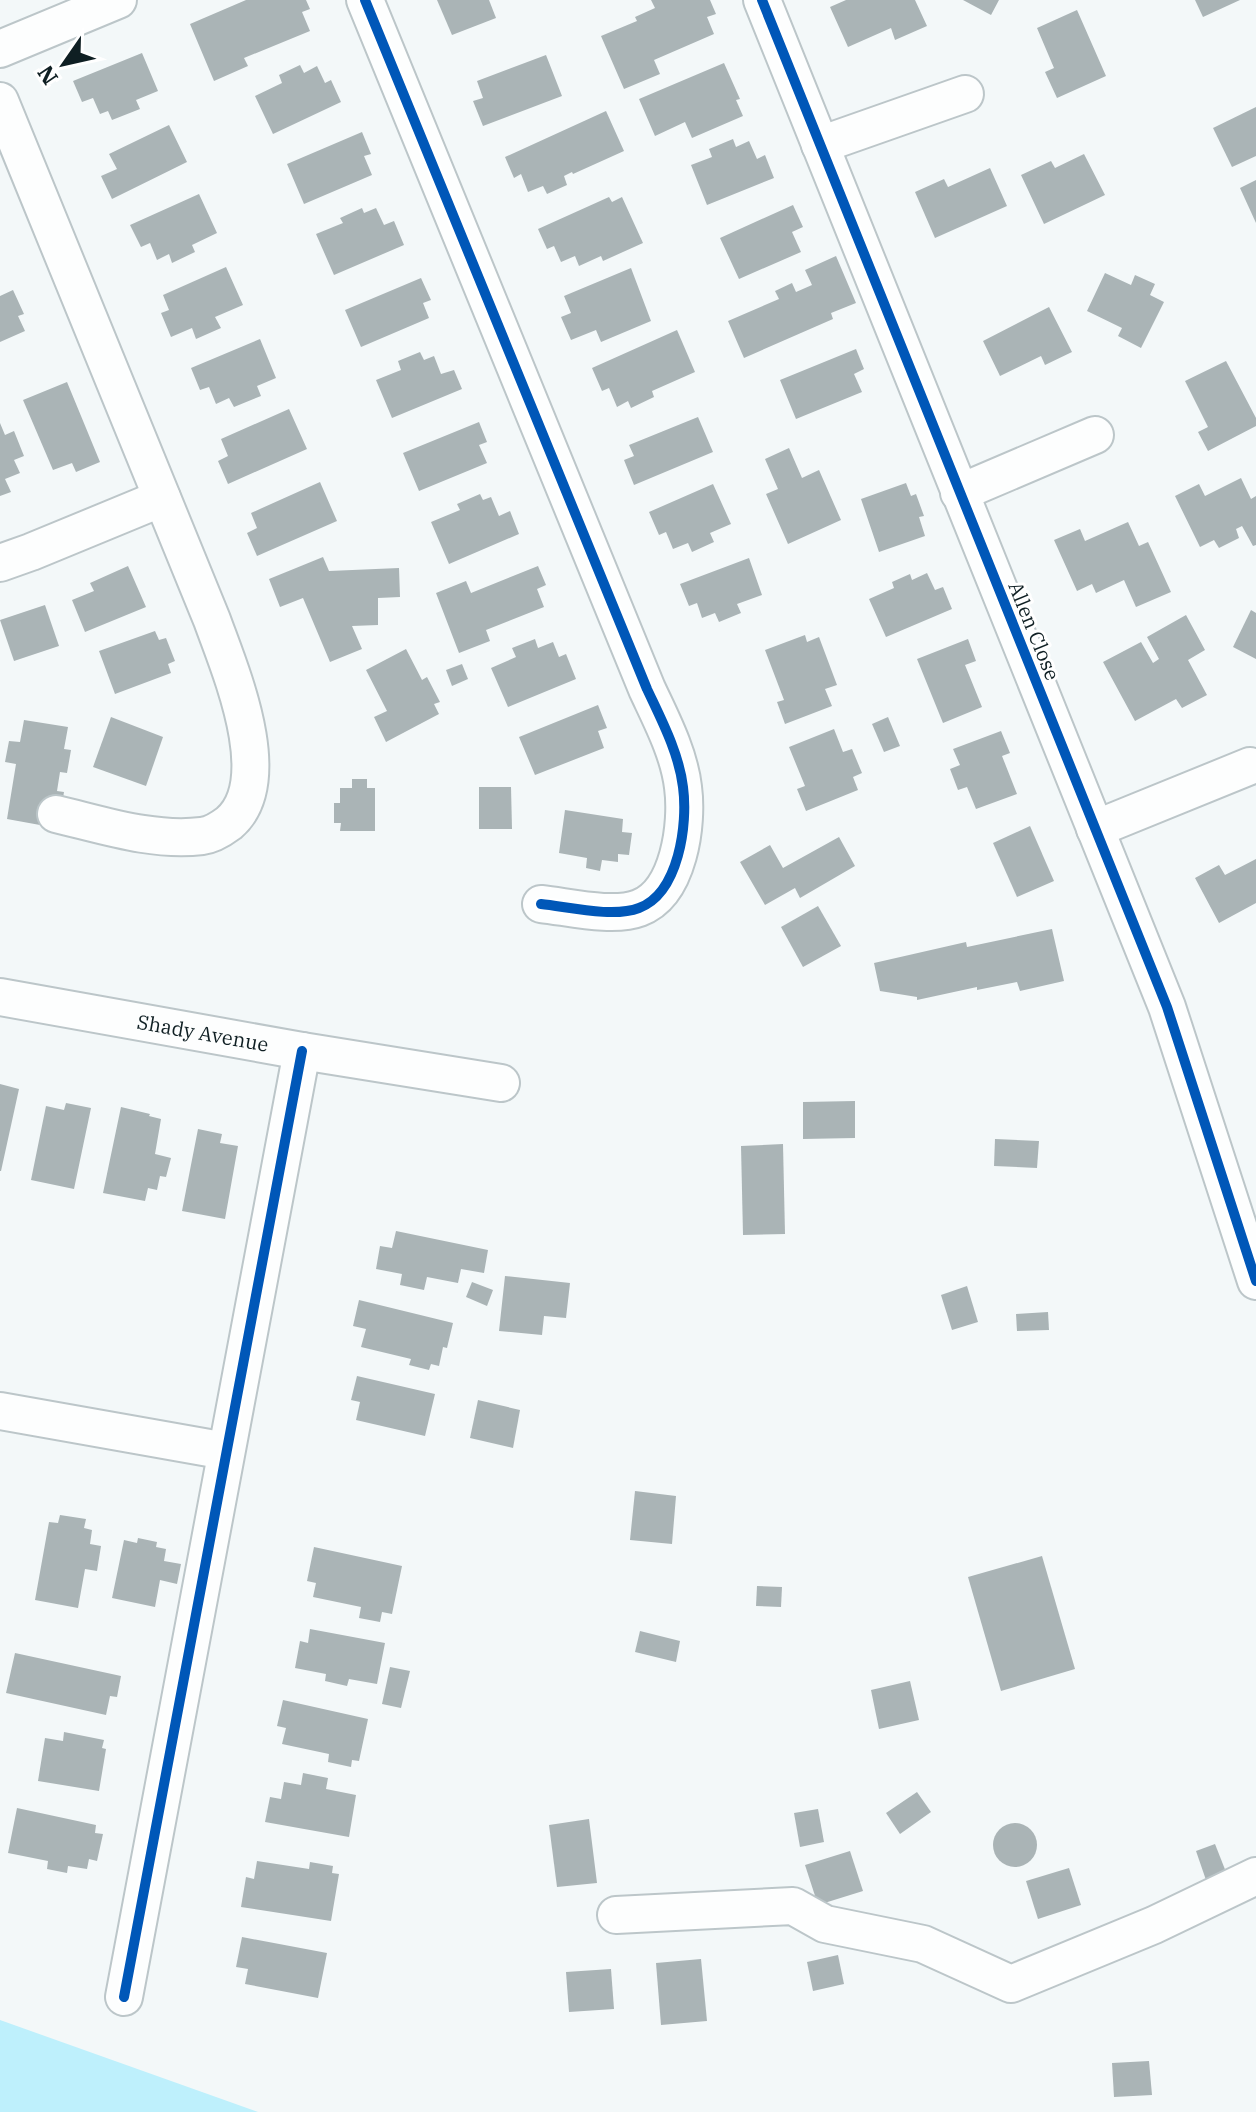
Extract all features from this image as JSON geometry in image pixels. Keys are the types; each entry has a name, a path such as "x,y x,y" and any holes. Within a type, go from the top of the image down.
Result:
{"street":[{"path":"0,49 118,0"},
{"path":"365,0 662,721 683,786 682,830 676,863 659,895 642,907 628,911 541,904"},
{"name":"Allen Close","path":"762,0 1167,1007 1256,1281"},
{"path":"820,145 965,94"},
{"path":"0,101 212,620 245,717 250,753 248,790 240,814 222,829 204,836 152,836 56,814"},
{"path":"959,493 1095,435"},
{"path":"0,563 162,498"},
{"path":"1095,829 1250,766"},
{"name":"Shady Avenue","path":"0,997 501,1083"},
{"path":"124,1997 302,1051"},
{"path":"0,1411 226,1451"},
{"path":"616,1915 793,1906 825,1924 923,1944 1011,1984 1154,1925 1256,1876"}],"water":[{"path":"0,2020 258,2112 0,2112"}],"building":[{"path":"246,0 306,0 310,9 302,12 310,31 244,58 248,66 214,81 190,24"},
{"path":"437,0 489,0 496,18 452,35"},
{"path":"651,0 710,0 716,14 707,17 714,34 654,60 660,74 624,89 601,36 637,21 635,17 655,8"},
{"path":"846,0 915,0 927,26 895,40 891,28 848,47 830,7"},
{"path":"963,0 999,0 991,15"},
{"path":"1195,0 1240,0 1203,17"},
{"path":"1077,10 1106,76 1057,98 1045,72 1054,68 1037,28"},
{"path":"142,53 158,91 136,100 140,109 112,120 108,111 100,114 93,98 82,102 73,81"},
{"path":"546,55 562,96 483,126 473,101 483,98 477,81"},
{"path":"724,63 740,99 736,100 743,116 692,138 685,122 655,136 639,99"},
{"path":"300,65 304,73 317,66 325,83 331,80 341,102 273,134 255,96 282,83 279,75"},
{"path":"1256,107 1256,156 1232,167 1213,128"},
{"path":"606,111 624,151 564,176 567,185 547,194 543,186 528,192 521,174 514,178 505,157"},
{"path":"169,125 187,162 112,199 101,176 117,169 109,154"},
{"path":"362,132 371,154 364,156 372,175 304,204 287,164"},
{"path":"733,139 736,147 749,141 757,159 765,155 774,178 707,205 691,165 712,157 709,149"},
{"path":"1084,154 1105,195 1044,224 1021,175 1051,161 1055,168"},
{"path":"990,168 1007,206 935,238 915,192 944,179 948,187"},
{"path":"1256,180 1256,223 1240,188"},
{"path":"199,194 217,233 192,245 195,252 172,263 169,254 157,260 150,243 141,247 130,225"},
{"path":"609,197 612,202 622,197 643,243 603,261 601,256 579,266 575,256 561,262 554,246 547,249 538,229"},
{"path":"793,205 803,227 792,232 801,252 739,279 720,238"},
{"path":"362,208 364,213 376,208 384,225 394,221 404,245 334,275 316,234 343,223 340,218"},
{"path":"836,256 856,303 831,313 833,319 744,358 728,321 779,299 775,291 792,283 796,292 812,285 805,270"},
{"path":"226,267 243,305 215,317 221,328 196,339 192,328 171,337 161,313 169,310 163,295"},
{"path":"631,268 651,321 601,342 596,330 571,340 561,317 571,313 564,296"},
{"path":"1105,273 1131,285 1135,275 1155,284 1150,295 1164,302 1141,348 1118,336 1122,328 1087,311"},
{"path":"421,278 431,300 423,303 429,318 361,347 345,310"},
{"path":"13,290 24,314 18,316 25,331 0,342 0,296"},
{"path":"1049,307 1072,352 1045,365 1041,356 1000,376 983,341"},
{"path":"677,330 695,372 652,391 654,397 631,408 628,401 617,407 609,388 602,391 592,368"},
{"path":"260,339 276,378 257,386 261,396 234,407 229,398 216,404 209,387 200,390 191,368"},
{"path":"856,349 864,369 854,374 862,392 796,419 780,380"},
{"path":"420,352 424,360 434,356 441,374 454,370 462,389 392,418 376,380 401,370 398,361"},
{"path":"1226,361 1256,418 1256,426 1208,451 1198,432 1208,427 1185,381"},
{"path":"67,382 100,462 76,472 72,463 53,470 23,400"},
{"path":"289,409 307,449 228,484 218,461 228,456 221,439"},
{"path":"698,417 713,452 634,485 624,460 634,456 629,445"},
{"path":"479,422 487,442 479,445 487,463 419,491 403,453"},
{"path":"0,423 5,435 14,431 24,456 14,460 20,473 5,479 11,492 0,496"},
{"path":"789,448 802,478 819,470 841,520 788,544 766,494 778,489 765,459"},
{"path":"1241,478 1251,499 1256,496 1256,545 1253,546 1242,526 1236,529 1239,538 1219,548 1214,540 1200,547 1175,496 1199,484 1205,496"},
{"path":"320,482 337,521 257,556 247,533 257,528 251,513"},
{"path":"906,483 911,496 916,494 924,516 919,517 925,536 879,552 861,499"},
{"path":"713,484 731,524 710,533 714,542 692,552 688,543 673,549 666,532 659,535 649,512"},
{"path":"480,494 483,500 491,497 499,516 510,511 519,534 449,564 431,522 460,510 457,504"},
{"path":"1128,522 1139,546 1148,542 1171,592 1136,607 1124,580 1096,593 1092,584 1077,591 1054,540 1080,529 1085,541"},
{"path":"323,557 329,571 399,568 400,597 378,598 378,625 352,626 362,649 330,662 303,598 280,607 269,579"},
{"path":"749,558 762,595 737,604 741,613 719,622 715,613 702,618 697,603 689,606 680,584"},
{"path":"128,566 146,607 85,632 72,600 94,591 90,583"},
{"path":"538,566 546,585 537,589 544,607 486,630 490,641 459,653 436,593 466,581 471,593"},
{"path":"927,573 935,590 943,587 952,609 886,637 869,599 894,588 892,582 910,574 912,580"},
{"path":"45,605 59,646 14,661 0,620"},
{"path":"1251,610 1256,613 1256,659 1233,647"},
{"path":"1186,615 1205,650 1188,660 1207,695 1182,708 1176,699 1135,721 1103,662 1141,642 1153,663 1159,659 1147,637"},
{"path":"155,631 159,640 166,638 175,661 168,664 171,673 115,694 99,651"},
{"path":"805,635 807,642 819,637 837,685 825,689 832,706 785,724 777,702 784,700 765,650"},
{"path":"535,639 538,648 553,642 559,657 566,654 576,679 508,707 491,668 516,657 512,648"},
{"path":"968,639 976,661 965,665 982,707 943,723 917,659"},
{"path":"406,649 422,680 427,677 440,702 434,704 439,714 386,742 374,717 387,711 366,670"},
{"path":"462,664 468,679 452,686 446,670"},
{"path":"598,705 607,728 598,731 604,748 535,775 519,737"},
{"path":"111,717 163,737 146,786 93,767"},
{"path":"888,717 900,746 884,752 872,724"},
{"path":"24,720 68,727 64,749 71,750 67,773 60,772 57,791 64,792 61,810 51,827 7,819 16,764 5,762 9,741 20,742"},
{"path":"834,729 843,752 852,749 862,773 853,777 858,790 806,811 797,789 805,786 789,747"},
{"path":"1001,731 1010,753 1002,756 1017,794 976,809 967,787 958,790 950,769 960,765 953,749"},
{"path":"352,779 367,779 367,788 375,788 375,831 340,831 341,823 334,823 334,803 340,803 340,788 352,788"},
{"path":"479,787 511,787 512,829 479,829"},
{"path":"565,810 623,819 622,832 632,833 629,855 618,854 618,862 602,860 600,871 586,868 587,858 559,853"},
{"path":"1030,826 1054,881 1017,897 993,843"},
{"path":"839,837 855,866 800,898 795,888 765,905 740,862 770,845 783,868"},
{"path":"1256,859 1256,903 1219,923 1195,878 1219,865 1225,875"},
{"path":"818,906 841,946 803,967 781,927"},
{"path":"1052,929 1064,981 1020,991 1017,982 977,990 977,987 917,1000 917,997 880,991 874,963 966,942 967,947"},
{"path":"0,1084 19,1089 1,1171 0,1171"},
{"path":"855,1101 855,1138 803,1139 803,1102"},
{"path":"66,1103 91,1108 74,1189 31,1180 46,1106 64,1110"},
{"path":"121,1107 161,1119 155,1154 171,1158 166,1177 160,1176 157,1190 148,1188 145,1201 103,1193"},
{"path":"198,1129 222,1134 220,1143 238,1146 225,1219 182,1211"},
{"path":"995,1139 1039,1141 1037,1168 994,1166"},
{"path":"783,1144 785,1234 743,1235 741,1146"},
{"path":"396,1231 488,1250 484,1273 461,1269 458,1283 427,1277 424,1290 400,1285 402,1274 376,1269 380,1246 392,1248"},
{"path":"505,1276 570,1283 566,1318 544,1316 542,1335 499,1331"},
{"path":"472,1282 493,1290 487,1306 466,1297"},
{"path":"967,1286 978,1322 952,1330 941,1295"},
{"path":"359,1300 453,1323 439,1366 431,1364 429,1370 409,1365 411,1359 361,1347 366,1329 353,1326"},
{"path":"1048,1312 1049,1330 1017,1331 1016,1314"},
{"path":"357,1376 435,1394 425,1436 356,1420 360,1402 351,1400"},
{"path":"478,1400 520,1410 513,1448 470,1438"},
{"path":"635,1491 676,1496 672,1544 630,1540"},
{"path":"60,1515 86,1519 84,1528 92,1530 90,1544 101,1546 97,1571 85,1569 78,1608 35,1600 49,1522 58,1523"},
{"path":"138,1538 157,1542 156,1547 166,1549 164,1561 181,1564 177,1584 160,1580 155,1607 112,1598 124,1540 137,1543"},
{"path":"314,1547 402,1566 392,1614 382,1612 380,1622 359,1618 361,1607 313,1597 316,1583 307,1581"},
{"path":"1042,1556 1075,1669 1001,1691 968,1577"},
{"path":"757,1586 782,1587 781,1607 756,1606"},
{"path":"310,1629 385,1643 377,1684 349,1679 347,1686 325,1681 326,1674 295,1668 300,1641 308,1643"},
{"path":"640,1631 680,1641 676,1662 635,1652"},
{"path":"15,1653 121,1676 117,1697 110,1696 106,1715 6,1693"},
{"path":"390,1667 410,1671 401,1708 382,1704"},
{"path":"910,1681 919,1720 879,1729 871,1690"},
{"path":"283,1700 368,1719 359,1761 352,1760 351,1767 328,1762 329,1754 282,1744 286,1728 277,1726"},
{"path":"64,1732 104,1740 102,1748 106,1749 99,1791 38,1781 45,1738 63,1741"},
{"path":"303,1773 328,1778 326,1789 356,1795 349,1837 265,1822 270,1797 281,1799 284,1782 301,1785"},
{"path":"917,1792 931,1812 900,1834 886,1813"},
{"path":"17,1808 96,1825 95,1833 103,1834 97,1861 89,1859 87,1869 68,1866 67,1873 47,1869 48,1861 8,1853"},
{"path":"818,1809 824,1842 800,1847 794,1813"},
{"path":"589,1819 597,1883 557,1887 549,1825"},
{"path":"1015,1823 1031,1829 1037,1845 1031,1861 1015,1867 999,1861 993,1845 999,1829"},
{"path":"1215,1844 1226,1872 1206,1880 1196,1851"},
{"path":"850,1851 863,1891 818,1905 805,1865"},
{"path":"257,1861 309,1869 310,1862 333,1866 332,1873 339,1874 331,1921 241,1907 246,1877 254,1879"},
{"path":"1069,1868 1081,1905 1038,1919 1026,1881"},
{"path":"242,1937 327,1953 318,1998 245,1984 248,1969 236,1967"},
{"path":"838,1955 844,1984 813,1991 807,1962"},
{"path":"701,1959 707,2021 661,2025 656,1963"},
{"path":"611,1969 614,2009 569,2012 566,1972"},
{"path":"1149,2061 1152,2095 1114,2097 1112,2063"}],"cycle path":[{"path":"365,0 669,736 681,774 684,802 682,838 672,873 653,900 639,908 617,912 541,904"},
{"path":"762,0 1167,1007 1256,1281"},
{"path":"124,1997 302,1051"}]}
